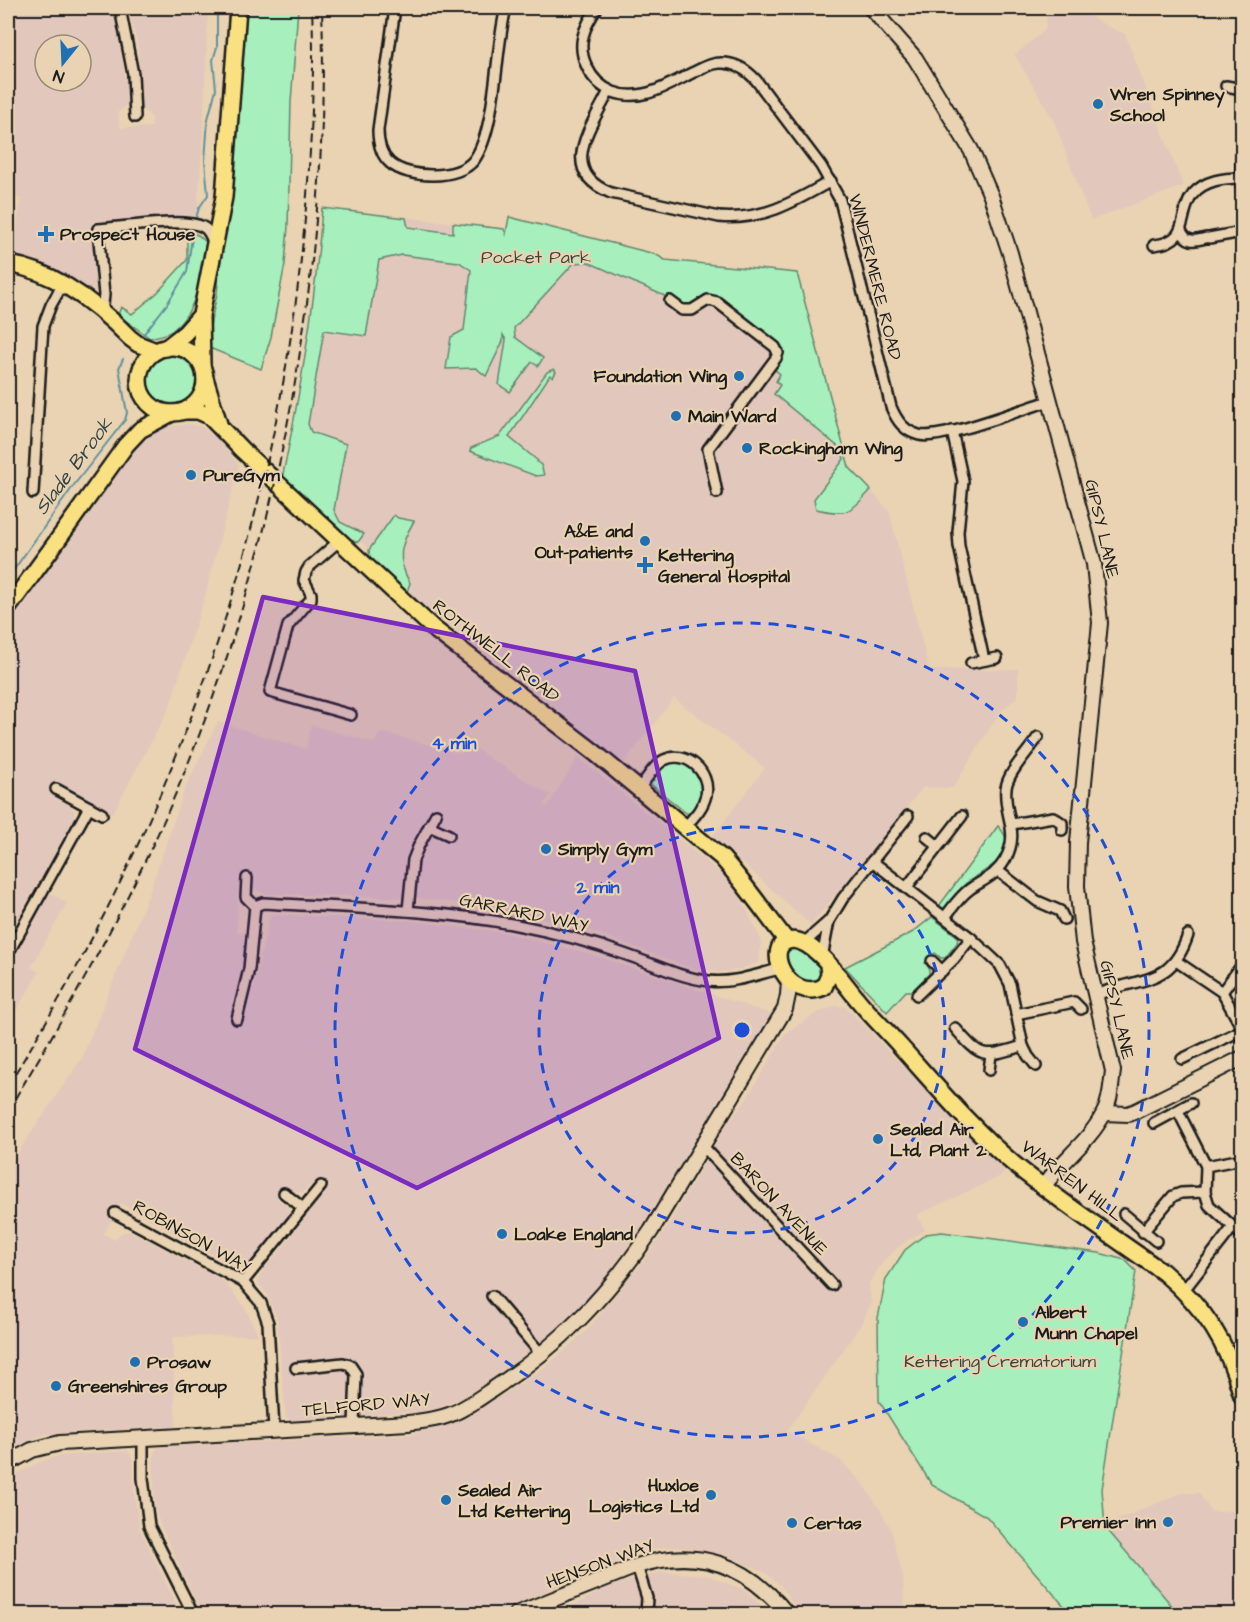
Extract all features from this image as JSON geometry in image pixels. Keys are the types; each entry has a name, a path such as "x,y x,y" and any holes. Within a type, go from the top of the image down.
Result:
{"main road":[{"path":"8,608 126,445 140,430 194,405 200,397 203,372 201,315 224,197 238,8"},
{"path":"8,264 32,270 63,284 87,300 134,344 184,350 191,353 203,372"},
{"path":"178,412 152,406 140,387 142,364 185,333 201,315"},
{"path":"134,344 145,406 145,415 140,430"},
{"name":"ROTHWELL ROAD","path":"203,372 220,427"},
{"name":"ROTHWELL ROAD","path":"178,412 198,411 209,416 242,450 434,629 639,789 722,858 739,877 783,946"},
{"path":"796,940 814,949 825,962 830,975 825,987 807,990 785,975 783,946 796,940"},
{"name":"WARREN HILL","path":"825,962 860,1004 976,1128 1014,1164 1163,1272 1184,1290 1200,1307 1224,1346 1236,1373 1242,1396"},
{"name":"WARREN HILL","path":"825,987 839,990 860,1004"}],"street":[{"path":"120,8 133,74 135,117"},
{"path":"395,8 378,130 379,145 385,158 396,168 405,172 439,175 465,169 480,151 491,103 501,27 506,8"},
{"path":"596,8 582,35 582,55 590,74 609,90 586,135 581,152 584,171 601,189 702,213 734,218 761,215 772,211 831,181"},
{"name":"GIPSY LANE","path":"871,8 915,58 971,150 991,196 1010,253 1031,339 1094,564 1100,623 1077,870 1078,904 1083,942 1113,1071 1111,1090 1104,1113 1043,1187"},
{"name":"WINDERMERE ROAD","path":"609,90 630,96 645,95 712,64 735,65 751,74 831,181 840,200 894,413 901,425 918,435 930,436 1050,401"},
{"path":"1226,86 1242,89"},
{"path":"1242,134 1242,194"},
{"path":"1241,178 1214,181 1202,186 1193,194 1188,204 1181,230 1183,236 1194,241 1242,232"},
{"path":"102,313 103,288 98,229 186,223 200,226 209,231 213,240 213,259"},
{"path":"1154,245 1163,244 1181,230"},
{"path":"33,494 43,326 51,305 63,284"},
{"path":"87,300 96,297 103,288"},
{"path":"670,301 682,310 692,309 708,300 717,302 775,347 778,353 708,449 717,493"},
{"path":"951,431 963,481 958,532 959,546 984,660"},
{"path":"339,541 306,572 304,580 311,599 288,626 270,692 351,715"},
{"path":"971,663 997,658"},
{"path":"945,917 964,894 998,871 1008,854 1012,838 1012,824 1006,798 1008,780 1038,737"},
{"path":"639,789 662,761 671,757 680,758 699,768 704,776 706,794 700,810 685,827"},
{"path":"56,789 102,814"},
{"path":"8,947 10,948 89,807"},
{"path":"408,910 413,860 436,814"},
{"path":"804,943 829,921 843,898 908,816"},
{"path":"906,888 962,816"},
{"path":"1012,824 1053,817 1062,823 1062,830"},
{"path":"429,826 449,835"},
{"path":"927,837 938,846"},
{"path":"872,861 971,938 1000,965 1010,984 1023,1046 1036,1066"},
{"path":"998,871 1037,901 1063,910"},
{"path":"237,1020 251,955 255,906 246,897 247,878"},
{"name":"GARRARD WAY","path":"255,906 263,903 408,910 496,921 603,947 679,974 710,981 785,975"},
{"path":"825,962 829,921"},
{"path":"1095,996 1110,988 1152,979 1176,961 1183,951 1188,935"},
{"path":"917,995 971,938"},
{"path":"932,961 942,971"},
{"path":"1176,961 1222,992 1242,1029 1182,1059"},
{"path":"1222,992 1242,965"},
{"name":"TELFORD WAY","path":"785,975 788,995 785,1009"},
{"name":"TELFORD WAY","path":"8,1463 18,1456 45,1445 143,1437 427,1421 468,1406 542,1355 590,1310 634,1256 651,1231 785,1009 807,990"},
{"path":"1074,1002 1077,992"},
{"path":"1016,1014 1074,1002"},
{"path":"1074,1002 1081,1009"},
{"path":"955,1028 968,1044 979,1052 991,1055 1023,1046"},
{"path":"989,1070 991,1055"},
{"path":"1104,1113 1128,1114 1136,1111 1242,1058"},
{"path":"1154,1123 1191,1103"},
{"path":"1178,1111 1206,1166 1205,1192 1209,1205 1242,1235"},
{"name":"BARON AVENUE","path":"702,1145 832,1285"},
{"path":"1206,1166 1242,1159"},
{"path":"243,1282 321,1186"},
{"path":"1143,1232 1173,1196 1181,1193 1205,1192"},
{"path":"284,1193 303,1208"},
{"name":"ROBINSON WAY","path":"116,1213 243,1282 261,1303 268,1323 274,1430"},
{"path":"1124,1214 1156,1241"},
{"path":"1184,1290 1233,1227"},
{"path":"492,1296 542,1355"},
{"path":"296,1368 342,1363 350,1365 356,1374 354,1425"},
{"path":"143,1437 143,1478 150,1526 193,1614"},
{"name":"HENSON WAY","path":"516,1614 537,1611 637,1566 666,1558 689,1558 713,1562 737,1571 756,1582 770,1594 787,1614"},
{"path":"637,1566 647,1598 646,1614"}],"highlighted area":[{"path":"263,597 635,671 719,1038 417,1188 135,1049"}],"shaded area":[{"path":"8,8 113,8 128,104 118,112 120,128 152,127 152,117 141,108 138,46 128,8 208,8 197,215 92,222 97,292 38,262 13,256 21,198 8,197"},
{"name":"Wren Spinney School","path":"1054,8 1076,8 1125,34 1183,186 1091,220 1054,121 1015,55 1045,30 1047,13"},
{"name":"Kettering General Hospital","path":"326,208 505,229 509,217 655,254 665,260 797,273 849,467 889,511 929,670 1018,669 1018,696 999,713 953,788 923,787 811,925 713,836 765,768 674,698 624,763 414,598 410,592 411,587 357,538 353,543 282,479 292,434"},
{"path":"187,424 202,427 217,439 239,464 206,592 169,708 113,813 59,783 52,795 69,804 74,811 74,819 21,914 8,932 8,624 89,515 129,453 146,435 166,427"},
{"path":"218,722 306,749 311,725 374,743 380,733 390,734 461,754 470,743 489,758 550,795 544,804 547,807 578,757 727,878 742,900 761,940 759,962 738,970 720,972 693,969 580,927 487,906 417,898 265,894 252,888 252,875 239,874 237,932 244,933 245,958 244,974 234,1012 246,1014 271,914 413,921 507,933 594,955 771,1014 636,1236 595,1291 558,1329 523,1357 462,1398 424,1411 291,1420 286,1417 277,1319 267,1294 257,1282 263,1270 326,1190 315,1182 303,1192 293,1192 285,1186 277,1198 289,1209 287,1220 248,1267 243,1268 204,1250 120,1203 104,1234 115,1240 121,1233 130,1231 213,1275 225,1283 244,1306 258,1335 172,1337 176,1426 45,1434 8,1449 8,1165 82,1058 148,896 186,786"},
{"path":"48,892 67,903 31,967 39,972 8,1023 8,954 13,956"},
{"path":"836,1006 846,1007 1004,1171 999,1177 916,1215 925,1230 903,1243 883,1261 869,1284 871,1303 862,1323 787,1431 840,1460 862,1483 881,1511 891,1530 903,1577 905,1614 800,1614 781,1586 766,1573 724,1554 673,1547 657,1548 636,1554 490,1614 202,1614 159,1522 155,1507 153,1461 158,1447 412,1434 463,1420 526,1380 548,1365 587,1330 644,1260 786,1033 817,1013"},
{"path":"129,1452 133,1459 134,1492 140,1529 181,1614 8,1614 8,1482 15,1475 39,1462 58,1456"},
{"path":"1182,1493 1199,1493 1211,1512 1234,1511 1242,1534 1242,1614 1179,1614 1105,1527"},
{"path":"662,1572 707,1575 744,1590 771,1614 558,1614 610,1586"}],"green space":[{"path":"243,8 298,8 291,102 285,264 271,337 261,369 207,347 217,294"},
{"name":"Pocket Park","path":"322,208 406,218 408,227 453,233 453,223 504,229 506,234 509,217 655,254 665,260 797,273 849,467 871,490 858,504 847,511 816,509 814,499 844,459 842,450 774,394 780,385 776,381 780,374 772,367 784,349 717,298 685,305 588,262 574,263 514,328 515,337 543,358 538,366 532,362 510,392 499,385 506,340 503,335 503,341 486,376 476,368 446,369 451,337 464,330 471,270 459,262 402,255 379,260 366,336 324,330 308,424 311,432 346,444 334,510 340,522 364,534 358,542 351,541 282,479 307,344"},
{"path":"187,232 198,235 206,242 198,290 188,312 171,332 150,338 118,315 121,307 132,314 157,293 187,260"},
{"path":"171,355 181,357 189,363 195,371 197,381 195,391 189,399 181,405 171,407 161,405 153,399 147,391 145,381 147,371 153,363 161,357"},
{"path":"554,369 556,372 553,377 550,375 509,437 538,461 544,475 536,476 470,451 471,448 500,436 547,372"},
{"path":"394,515 414,521 403,545 401,559 410,583 407,592 370,558 369,550"},
{"path":"671,762 692,768 702,778 704,791 690,816 648,782 657,769"},
{"path":"998,826 1005,836 1007,845 1004,853 998,861 965,884 944,910 939,906"},
{"path":"932,917 958,937 957,943 945,958 935,953 925,963 929,968 929,974 912,991 906,991 887,1012 845,967 913,932"},
{"path":"792,947 804,950 813,957 819,967 820,979 808,983 797,978 789,967 785,955"},
{"name":"Kettering Crematorium","path":"942,1232 1099,1253 1125,1260 1136,1271 1102,1489 1105,1527 1179,1614 1071,1614 987,1517 932,1485 879,1401 878,1318 886,1279 905,1250 926,1234"}],"waterway":[{"name":"Slade Brook","path":"196,218 199,208 208,195 205,161 208,119 216,89 213,60 217,47 217,8"},
{"name":"Slade Brook","path":"143,335 167,304 187,272 193,230"},
{"name":"Slade Brook","path":"8,578 74,485 125,420 127,413 119,368 123,359"}],"railway":[{"path":"8,1085 67,984 120,881 168,777 208,670 242,560 270,449 291,335 309,166 313,87 312,8"},
{"path":"8,1110 89,971 144,864 200,732 235,633 264,531 287,427 305,321 316,216 322,111 322,8"}],"place":[{"name":"Wren Spinney School","path":"1098,104"},
{"name":"Prospect House","path":"46,234"},
{"name":"Foundation Wing","path":"739,376"},
{"name":"Main Ward","path":"676,416"},
{"name":"Rockingham Wing","path":"747,448"},
{"name":"PureGym","path":"191,475"},
{"name":"A&E and Out-patients","path":"645,541"},
{"name":"Kettering General Hospital","path":"645,565"},
{"name":"Simply Gym","path":"546,849"},
{"name":"Sealed Air Ltd, Plant 2","path":"878,1139"},
{"name":"Loake England","path":"502,1234"},
{"name":"Albert Munn Chapel","path":"1023,1322"},
{"name":"Prosaw","path":"135,1362"},
{"name":"Greenshires Group","path":"56,1386"},
{"name":"Huxloe Logistics Ltd","path":"711,1495"},
{"name":"Sealed Air Ltd Kettering","path":"446,1500"},
{"name":"Premier Inn","path":"1168,1522"},
{"name":"Certas","path":"792,1523"}]}
